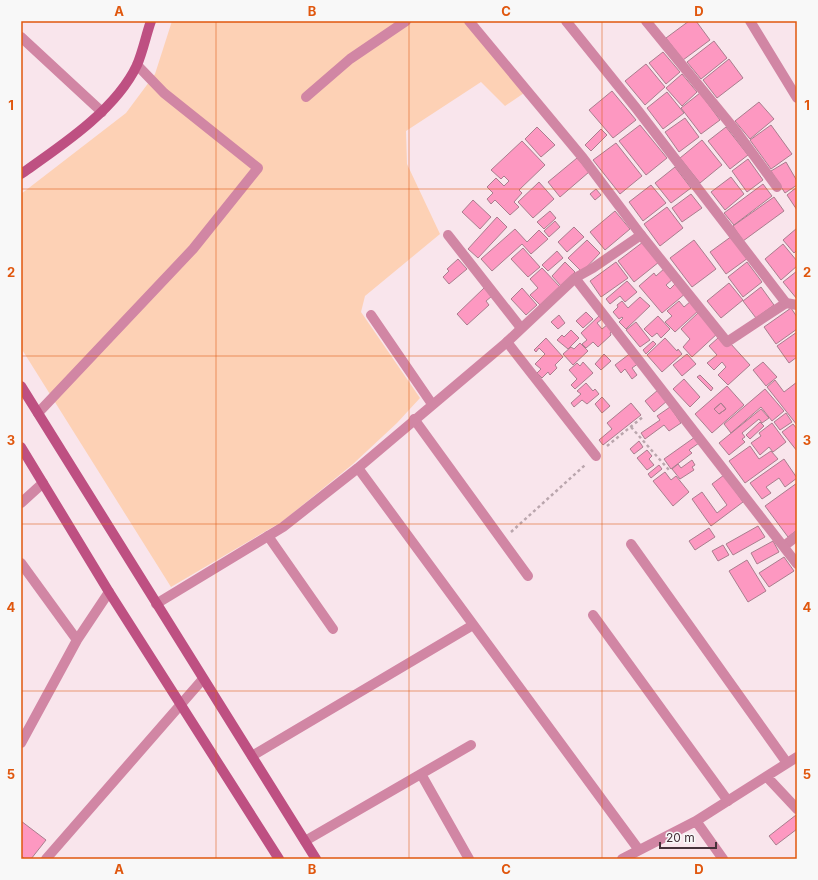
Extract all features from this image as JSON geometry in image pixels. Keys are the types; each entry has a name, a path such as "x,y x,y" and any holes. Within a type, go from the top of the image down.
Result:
{"main road":[{"path":"21,174 55,150 102,112 118,93 137,65 150,22"},
{"path":"21,386 316,859"},
{"path":"21,447 109,592 182,704 279,859"}],"street":[{"path":"306,97 350,59 406,21"},
{"path":"469,21 583,158 641,235 727,342 786,303"},
{"path":"566,21 636,108 786,303 797,305"},
{"path":"646,21 736,131 777,187"},
{"path":"750,21 797,98"},
{"path":"21,37 102,112"},
{"path":"38,412 193,249 258,168 164,93 137,65"},
{"path":"448,235 521,328"},
{"path":"156,604 283,528 358,468 414,419 507,342 575,278 641,235"},
{"path":"575,278 797,564"},
{"path":"371,315 432,404"},
{"path":"507,342 596,456"},
{"path":"414,419 528,576"},
{"path":"358,468 635,854"},
{"path":"21,503 43,483"},
{"path":"268,536 333,629"},
{"path":"784,546 797,536"},
{"path":"631,544 787,764"},
{"path":"21,563 77,640"},
{"path":"21,743 77,640 109,592"},
{"path":"593,615 728,801"},
{"path":"252,756 472,625"},
{"path":"46,859 203,679"},
{"path":"305,841 471,745"},
{"path":"622,859 635,854 696,822 797,757"},
{"path":"421,774 469,859"},
{"path":"767,777 797,809"},
{"path":"696,822 723,859"}],"path":[{"path":"502,540 596,456 644,416"},
{"path":"631,427 669,470"}],"shaded area":[{"path":"172,21 469,21 527,91 505,106 481,82 406,131 407,164 440,234 365,296 361,312 420,398 397,423 353,464 283,521 171,587 21,348 21,194 126,113 155,74"}],"building":[{"path":"689,21 696,21 710,40 683,60 666,38"},
{"path":"714,41 727,58 701,79 687,62"},
{"path":"663,52 680,72 666,84 649,63"},
{"path":"729,59 743,78 717,98 703,80"},
{"path":"646,64 665,87 645,105 625,81"},
{"path":"682,74 697,92 682,106 666,88"},
{"path":"612,91 636,120 613,138 589,110"},
{"path":"667,92 684,113 663,129 647,108"},
{"path":"700,93 720,120 701,134 681,108"},
{"path":"759,102 774,119 750,139 735,121"},
{"path":"685,118 699,137 679,152 665,132"},
{"path":"640,125 667,158 646,175 619,141"},
{"path":"771,125 792,154 771,169 750,140"},
{"path":"537,127 555,145 541,157 525,139"},
{"path":"726,127 748,155 730,169 708,141"},
{"path":"601,129 607,135 591,151 585,145"},
{"path":"702,140 722,165 700,183 680,158"},
{"path":"522,141 545,165 519,190 522,193 514,202 519,207 510,215 495,200 491,204 487,199 493,193 487,187 496,178 504,186 509,181 504,176 501,179 491,170"},
{"path":"616,143 642,176 620,194 593,160"},
{"path":"577,158 589,172 560,197 548,182"},
{"path":"748,159 763,180 747,192 732,171"},
{"path":"786,162 797,181 797,185 785,193 771,171"},
{"path":"675,167 691,188 671,203 655,183"},
{"path":"731,177 744,194 725,210 711,192"},
{"path":"539,182 554,199 533,218 518,202"},
{"path":"763,184 772,196 734,225 724,213"},
{"path":"651,185 666,203 643,221 629,202"},
{"path":"797,187 797,210 787,195"},
{"path":"596,189 601,195 595,200 590,194"},
{"path":"691,194 702,208 682,222 672,208"},
{"path":"774,197 784,211 743,241 733,226"},
{"path":"473,200 491,217 480,229 462,212"},
{"path":"667,207 683,228 660,246 644,224"},
{"path":"550,211 556,218 544,229 537,222"},
{"path":"615,211 630,229 605,250 590,232"},
{"path":"497,217 507,227 478,258 468,249"},
{"path":"555,221 560,227 549,237 544,231"},
{"path":"574,227 584,237 567,252 558,242"},
{"path":"797,228 797,250 794,253 783,240"},
{"path":"515,229 527,242 539,230 548,239 531,254 522,244 492,271 481,259"},
{"path":"732,236 748,258 726,274 710,252"},
{"path":"587,240 600,253 582,272 568,258"},
{"path":"694,240 716,269 692,287 670,258"},
{"path":"643,242 659,262 634,282 618,261"},
{"path":"783,244 797,261 797,266 781,280 765,259"},
{"path":"523,248 540,267 528,277 511,259"},
{"path":"557,251 563,258 548,271 542,265"},
{"path":"458,259 467,269 449,284 443,277 449,271 447,269"},
{"path":"565,262 575,272 561,286 552,276"},
{"path":"616,262 628,278 601,297 590,281"},
{"path":"747,262 762,282 743,297 728,277"},
{"path":"542,268 560,287 540,305 530,295 538,288 530,279"},
{"path":"665,268 674,278 666,285 670,289 677,282 686,293 662,313 639,286 654,273 656,276"},
{"path":"797,271 797,299 783,282"},
{"path":"627,281 637,292 625,302 620,296 610,304 606,299"},
{"path":"729,283 743,300 721,318 707,301"},
{"path":"761,287 774,305 756,318 743,301"},
{"path":"484,288 492,296 486,301 489,305 467,325 457,314"},
{"path":"522,288 537,305 526,315 511,299"},
{"path":"640,297 650,306 626,329 619,322 623,318 622,317 619,319 613,312 618,307 617,305 622,301 628,308"},
{"path":"679,301 684,307 691,301 699,310 675,332 665,322 672,316 667,311"},
{"path":"791,308 797,317 797,329 776,344 764,327"},
{"path":"586,312 593,319 583,328 576,321"},
{"path":"699,312 718,333 692,357 683,347 690,339 681,329"},
{"path":"559,315 565,323 558,329 551,322"},
{"path":"599,316 602,319 597,323 602,329 608,324 614,330 610,333 611,335 598,347 593,342 586,348 582,344 587,340 581,333"},
{"path":"658,316 670,329 661,338 657,333 652,337 644,329"},
{"path":"636,322 650,340 640,347 626,330"},
{"path":"571,330 579,338 568,349 557,340 562,335 564,337"},
{"path":"797,332 797,357 789,363 777,346"},
{"path":"546,338 563,357 555,365 557,368 550,375 548,372 542,378 537,373 541,369 535,364 545,354 539,348 536,352 534,350"},
{"path":"665,338 677,351 678,349 682,354 662,372 647,355"},
{"path":"718,338 730,343 750,365 728,385 718,375 726,367 722,362 714,370 707,363 717,355 709,346"},
{"path":"653,341 656,344 646,354 643,350"},
{"path":"580,343 588,351 573,365 563,354 571,347 574,349"},
{"path":"632,352 639,363 632,368 637,375 632,379 625,369 621,373 615,365"},
{"path":"604,354 611,361 601,370 595,364"},
{"path":"687,354 696,364 682,376 673,365"},
{"path":"583,362 593,373 575,389 571,385 577,379 569,370 577,363 580,366"},
{"path":"763,362 777,377 766,386 753,370"},
{"path":"700,375 713,388 711,391 697,377"},
{"path":"684,379 700,397 690,407 673,389"},
{"path":"775,380 784,392 797,382 797,425 767,387"},
{"path":"586,383 593,391 595,389 599,394 587,404 582,400 574,407 571,403 581,394 577,391"},
{"path":"727,386 744,405 712,433 695,414","holes":["721,403 726,409 719,414 714,409"]},
{"path":"765,389 784,411 772,421 761,407 731,433 724,424"},
{"path":"658,390 667,401 654,412 645,401"},
{"path":"602,397 610,406 602,413 595,404"},
{"path":"631,403 641,415 603,445 599,440 612,429 607,423"},
{"path":"721,403 726,409 719,414 714,409"},
{"path":"670,407 681,423 669,431 664,425 645,439 641,433 660,420 657,416"},
{"path":"761,409 769,418 762,423 759,419 742,433 745,437 742,439 745,442 729,455 719,443"},
{"path":"786,413 792,422 780,430 774,422"},
{"path":"760,422 764,426 750,439 746,435"},
{"path":"772,423 786,442 773,452 769,447 760,455 751,443 761,436 759,433"},
{"path":"793,424 797,429 797,451 782,432"},
{"path":"695,437 699,443 689,450 692,453 671,469 664,459"},
{"path":"639,441 643,447 634,454 630,449"},
{"path":"750,446 759,459 771,451 778,459 745,483 729,461"},
{"path":"647,450 652,456 649,459 654,465 647,470 637,458"},
{"path":"784,459 797,478 785,487 779,478 766,487 771,493 762,499 750,483"},
{"path":"692,460 695,465 692,467 694,470 680,479 672,469 678,464 681,468"},
{"path":"659,465 662,469 651,478 648,474"},
{"path":"665,472 671,480 676,476 689,492 673,506 653,481"},
{"path":"724,475 743,502 711,526 692,499 702,492 717,513 727,505 712,484"},
{"path":"797,483 797,530 788,537 765,506"},
{"path":"758,526 765,537 733,555 726,544"},
{"path":"709,528 715,537 695,550 689,541"},
{"path":"773,541 779,552 757,564 751,553"},
{"path":"723,545 729,555 718,561 712,551"},
{"path":"784,557 794,571 769,587 759,573"},
{"path":"747,560 766,591 748,602 729,571"},
{"path":"796,815 797,829 776,845 769,836"},
{"path":"21,821 46,840 31,859 25,859 21,856"}]}
